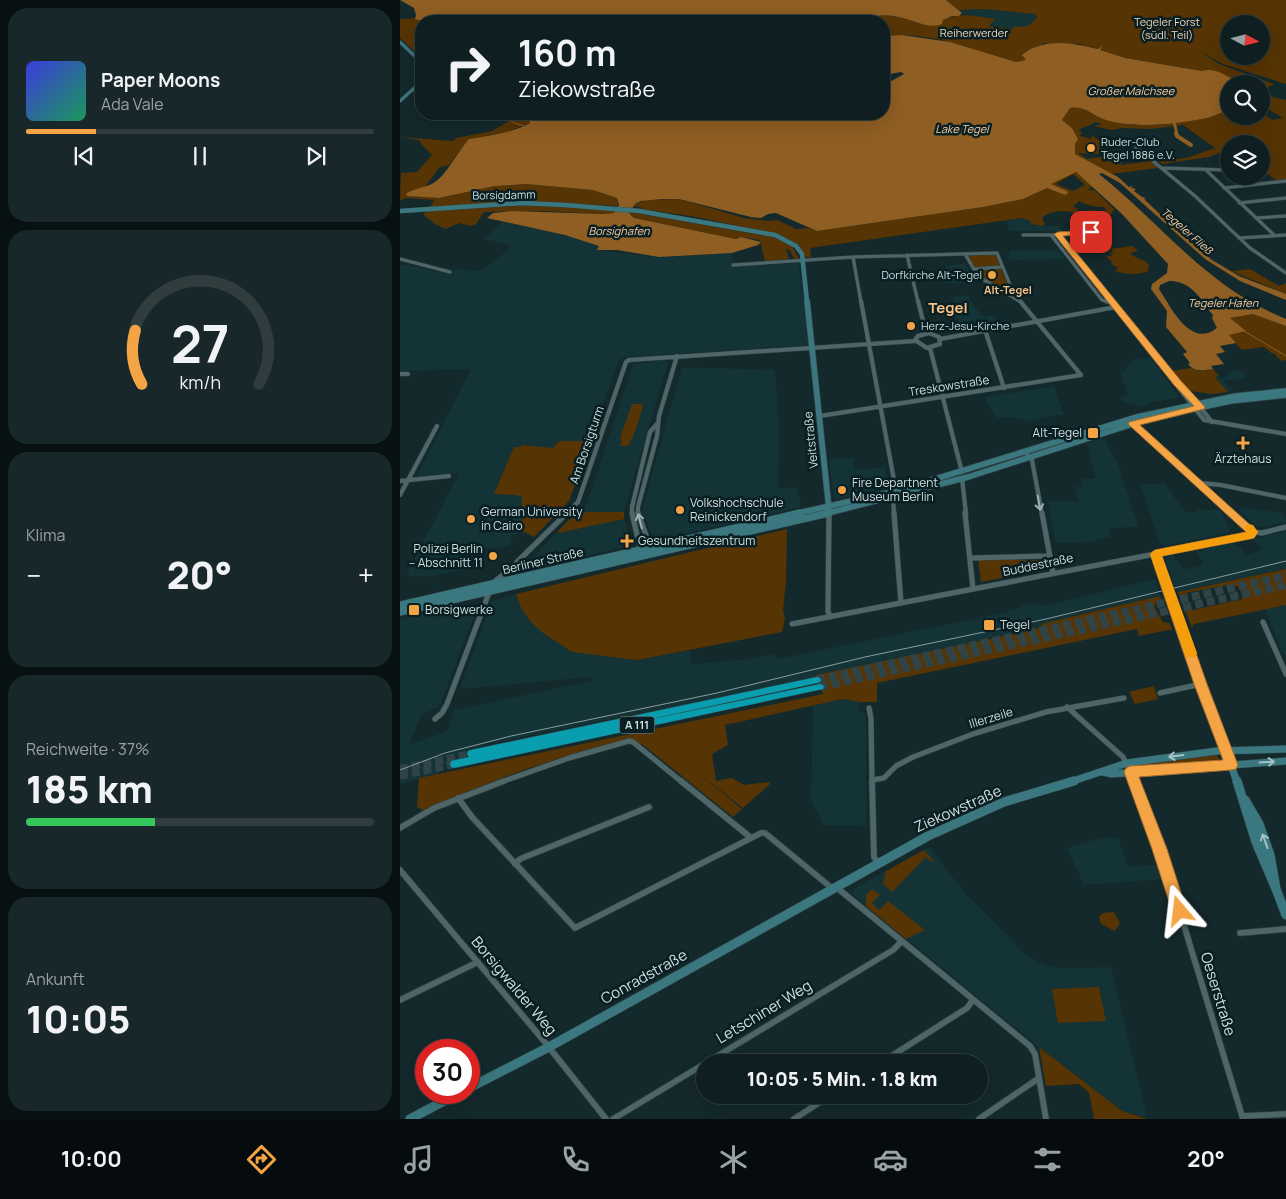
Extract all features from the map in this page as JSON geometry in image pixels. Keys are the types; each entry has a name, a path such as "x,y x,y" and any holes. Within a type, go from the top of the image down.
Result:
{"highway":[{"name":"A 111","path":"454,764 818,684 471,754"}],"main road":[{"path":"400,42 415,56"},
{"path":"400,102 415,88"},
{"name":"Borsigdamm","path":"400,211 522,203 639,211 705,221 775,235 796,246 804,260"},
{"name":"Veitstraße","path":"804,260 829,510"},
{"path":"1195,405 1231,396 1286,390"},
{"path":"1195,405 1286,395"},
{"name":"Berliner Straße","path":"400,612 490,592 642,554 692,539 790,519 895,494 962,476 1131,422 1195,405"},
{"path":"1131,422 1200,482 1253,532"},
{"name":"Berliner Straße","path":"652,551 671,550 790,519"},
{"name":"Buddestraße","path":"1155,554 1250,535 1253,532"},
{"name":"Berliner Straße","path":"671,550 670,547 692,539"},
{"name":"Berliner Straße","path":"400,605 642,554"},
{"path":"1155,554 1232,765 1241,792 1248,824 1258,852 1286,915"},
{"name":"Ziekowstraße","path":"834,888 953,824 1004,802 1103,772 1114,766 1226,751 1286,749"},
{"name":"Ziekowstraße","path":"1103,772 1112,774 1286,761"},
{"name":"Conradstraße","path":"480,1082 549,1047 834,888"},
{"path":"410,1119 438,1104"}],"street":[{"path":"1138,148 1194,195 1239,238 1279,270 1286,271"},
{"path":"1161,168 1176,167 1220,170"},
{"path":"1207,170 1273,234"},
{"path":"1224,188 1286,181"},
{"path":"1239,203 1286,198"},
{"path":"1256,218 1286,216"},
{"path":"1023,235 1098,232"},
{"path":"1058,234 1195,405 1212,423 1286,434"},
{"path":"1239,238 1286,234"},
{"path":"1051,235 1102,300 1115,305"},
{"path":"733,264 997,253 1013,292 1008,295"},
{"path":"965,254 974,269 984,280 1019,300 1037,322"},
{"path":"907,256 926,333"},
{"path":"853,258 895,494 901,603"},
{"path":"400,261 408,261 450,272"},
{"path":"974,269 1001,266"},
{"path":"940,338 940,344 930,348 919,346 915,341 918,336 926,333 940,338 1037,322 1115,305"},
{"name":"Treskowstraße","path":"820,416 1081,375 1037,322"},
{"path":"985,330 1004,388"},
{"name":"Am Borsigturm","path":"435,719 442,714 447,704 493,584 498,577 517,563 578,502 626,362 632,359 915,341"},
{"path":"930,348 962,476 973,589"},
{"path":"652,551 641,526 638,507 657,436 658,422 677,356"},
{"path":"400,374 408,374"},
{"path":"642,554 632,519 632,507 650,432 658,422"},
{"path":"400,495 437,426"},
{"path":"1027,455 1032,460 1053,573"},
{"path":"400,481 449,476"},
{"path":"1200,482 1286,498"},
{"name":"Veitstraße","path":"829,510 828,611 830,617"},
{"name":"Buddestraße","path":"1253,532 1286,527"},
{"name":"Buddestraße","path":"792,624 1155,554"},
{"path":"971,558 1049,556"},
{"path":"1263,622 1283,662 1286,674"},
{"path":"1160,692 1201,684"},
{"name":"Illerzeile","path":"872,780 884,778 903,762 947,743 1009,722 1067,707 1124,698"},
{"path":"1067,707 1123,757 1127,763"},
{"path":"869,708 871,718 874,857 878,863"},
{"path":"400,828 413,819 458,798 547,764 619,744 634,742 750,837"},
{"name":"Oeserstraße","path":"1127,763 1168,872 1243,1118"},
{"path":"458,798 574,928 756,834 765,833 1033,1050 1046,1119"},
{"path":"515,864 520,859 649,807"},
{"name":"Borsigwalder Weg","path":"400,870 549,1047 606,1119"},
{"path":"1240,933 1286,929"},
{"name":"Letschiner Weg","path":"613,1119 893,950 901,942"},
{"path":"400,1000 478,962"},
{"path":"895,1054 967,1008 973,1000"},
{"path":"979,1119 1039,1078"},
{"path":"794,1119 818,1104"},
{"path":"1243,1118 1286,1114"}],"shaded area":[{"path":"983,9 1036,14 1038,17 1031,26 1025,28 1015,26 1012,29 989,26 994,19 962,14 959,10"},
{"path":"1021,218 1043,226 1060,226 1062,231 1009,231 1007,220"},
{"path":"503,221 565,235 599,246 598,250 659,257 732,253 734,267 799,263 808,345 626,357 619,360 569,498 531,536 525,533 513,534 510,545 496,548 469,546 474,567 436,575 435,577 406,576 459,473 417,476 471,369 400,371 400,265 409,265 447,274 459,269 479,271 510,249 510,245 484,239"},
{"path":"1057,250 1065,259 1009,260 1009,251"},
{"path":"965,263 973,275 980,281 946,284 940,273 948,272 945,266"},
{"path":"966,295 983,317 994,315 1001,324 964,331 951,312 960,311 953,297"},
{"path":"1150,357 1180,398 1151,402 1143,407 1121,401 1122,397 1128,395 1120,372 1125,371 1133,360"},
{"path":"665,360 668,362 623,515 631,543 630,546 528,569 527,565 550,539 587,503 633,364"},
{"path":"682,367 775,370 779,427 778,488 797,487 801,507 659,540 652,535 642,510"},
{"path":"1235,369 1248,375 1245,376 1246,378 1224,381 1233,391 1228,392 1215,377 1219,376 1222,379"},
{"path":"1054,386 1064,415 1054,415 1032,422 1013,417 996,418 984,397"},
{"path":"1100,439 1105,440 1118,464 1139,527 1109,528 1112,538 1097,539 1097,542 1055,543 1048,501 1078,501 1075,487 1083,486 1081,479 1096,479 1087,443"},
{"path":"853,458 855,470 885,467 888,485 885,488 834,500 829,459"},
{"path":"1140,484 1165,484 1185,512 1221,510 1230,530 1227,533 1164,546 1160,544"},
{"path":"1245,508 1284,513 1286,522 1262,527 1256,526 1239,511"},
{"path":"1286,531 1286,569 1177,592 1165,559 1168,556 1174,555 1183,570 1204,564 1195,551 1231,543 1241,548 1246,555 1262,550 1253,539"},
{"path":"1155,579 1160,596 1042,624 1043,627 1029,631 1027,626 1025,631 817,677 483,745 437,774 400,784 400,620 470,604 472,605 474,616 441,703 438,707 421,715 409,745 447,731 454,710 591,681 591,677 462,689 461,685 492,601 516,594 521,608 637,660 689,650 692,664 751,659 775,653 777,659 1009,612 1009,610 1021,608 1023,605 1037,603 1039,606 1070,600"},
{"path":"1286,605 1286,655 1283,653 1266,613 1267,609"},
{"path":"843,699 859,702 859,711 863,711 866,719 866,826 823,825 811,799 813,706"},
{"path":"1118,837 1128,866 1161,865 1165,879 1084,885 1067,848 1101,838"},
{"path":"929,847 965,893 1028,957 1046,966 1059,968 1111,967 1147,1117 1122,1111 1039,1047 853,895 853,889"}],"green space":[{"name":"Tegeler Forst (südl. Teil)","path":"946,0 1286,0 1286,84 1270,79 1270,75 1258,75 1226,65 1270,65 1270,15 1220,15 1220,62 1199,51 1220,65 1249,75 1222,75 1207,70 1202,71 1125,58 1100,50 1103,45 1098,49 1079,44 1044,43 1023,55 1027,60 1016,62 934,39 918,36 890,36 890,16 934,25 943,23 943,20 956,16 968,15 995,19 989,26 1012,29 1015,26 1028,26 1037,17 1035,14 983,9 959,10"},
{"path":"415,18 415,52 400,38 400,19"},
{"path":"1270,96 1286,100 1286,181 1277,181 1270,176 1270,135 1220,135 1220,153 1209,157 1162,164 1157,160 1186,158 1215,148 1183,125 1151,129 1123,128 1111,130 1094,126 1102,124 1095,122 1078,130 1082,132 1080,136 1094,140 1090,138 1095,135 1094,137 1099,140 1100,145 1110,152 1100,154 1078,153 1087,159 1113,155 1123,164 1121,165 1150,161 1158,168 1111,174 1075,154 1075,144 1078,139 1072,128 1062,120 1070,108 1076,107 1117,123 1143,125 1184,122 1207,118 1220,113 1220,125 1270,125 1270,118 1273,120 1283,118 1270,110"},
{"path":"511,120 530,120 530,123 506,132 469,139 449,165 439,168 424,188 407,196 440,198 495,186 526,184 593,190 617,198 618,206 536,202 430,207 434,200 406,198 400,201 401,173 417,172 432,155 419,140 400,137 453,141 456,138 492,131"},
{"path":"1075,171 1093,187 1087,190 1094,190 1115,210 1112,211 1113,214 1084,214 1090,210 1105,212 1106,210 1104,207 1091,206 1079,201 1073,207 1079,209 1074,213 1057,211 1042,218 1045,224 1043,226 1031,224 1031,221 1021,218 810,248 811,257 806,257 798,244 777,234 633,206 645,200 679,199 744,218 769,221 778,220 796,229 808,228 817,231 983,207 1023,199 1047,188 1067,191 1050,184","holes":["1073,174 1085,185 1073,191 1056,184"]},
{"path":"516,206 559,206 616,211 614,213 602,214 544,211 484,212 476,224 470,226 459,223 446,229 435,224 423,214 428,211"},
{"path":"629,212 772,237 792,246 799,259 794,259 790,250 786,249 789,259 765,261 760,240 741,237 736,239 634,218"},
{"path":"1133,246 1138,251 1130,253 1149,265 1148,271 1132,274 1115,271 1118,268 1111,264 1112,262 1106,256 1112,256 1110,253 1113,252 1111,249"},
{"path":"997,254 1000,266 975,267 967,257 969,255"},
{"path":"1000,267 1011,292 1001,291 983,278 977,270"},
{"path":"1250,269 1279,286 1286,283 1286,294 1231,271"},
{"path":"1253,314 1286,326 1286,360 1281,361 1278,357 1275,358 1277,356 1274,353 1271,353 1264,347 1242,350 1228,335 1245,331 1230,318"},
{"path":"1191,368 1199,371 1213,369 1219,376 1215,377 1228,392 1212,394 1190,391 1171,371"},
{"path":"632,404 642,404 643,406 637,427 628,446 620,446 622,441 620,438"},
{"path":"559,441 591,441 569,501 534,537 521,530 522,497 494,494 514,447 521,447 522,445 553,448"},
{"path":"578,511 624,512 624,519 558,533"},
{"path":"787,529 786,583 783,610 785,619 782,632 637,660 572,652 543,633 531,622 521,608 516,594"},
{"path":"978,559 1041,560 1043,570 981,582"},
{"path":"1286,569 1286,605 1194,624 1192,628 1184,609 1193,610 1243,599 1241,597 1245,596 1237,586 1228,585 1186,593 1189,596 1186,597 1186,603 1183,605 1178,592"},
{"path":"1160,596 1162,601 1156,603 1154,607 1163,622 1170,623 1172,631 1168,630 1139,636 1137,629 877,683 877,702 859,702 843,699 725,725 728,745 712,754 716,781 732,778 744,785 769,782 770,784 743,808 699,774 742,809 733,817 642,744 639,745 636,742 554,760 501,778 424,811 417,807 419,778 823,694 816,675 1024,632 1022,627 1027,626 1029,630 1043,627 1041,624"},
{"path":"1154,686 1158,699 1135,704 1129,692"},
{"path":"1217,755 1220,763 1146,768 1144,763"},
{"path":"924,850 933,860 932,862 926,857 892,892 883,884 886,871"},
{"path":"871,890 880,895 872,903 879,910 888,901 925,930 906,939 866,906 866,895"},
{"path":"1114,912 1120,923 1115,931 1101,924 1099,917 1103,913"},
{"path":"1099,987 1106,1021 1058,1023 1052,989"},
{"path":"1039,1047 1122,1111 1147,1119 1094,1119 1089,1093 1079,1084 1046,1086"}],"water":[{"path":"400,0 946,0 962,13 959,16 952,16 943,20 942,24 935,26 890,15 416,15 414,8"},
{"name":"Lake Tegel","path":"902,35 950,42 1016,62 1026,60 1022,55 1031,49 1049,44 1059,43 1098,49 1103,45 1100,50 1125,58 1202,71 1212,70 1226,75 1220,75 1220,113 1207,118 1170,124 1143,125 1117,123 1076,107 1070,108 1062,120 1072,128 1078,139 1075,144 1075,154 1118,177 1129,187 1133,186 1131,188 1136,189 1134,191 1146,198 1144,199 1162,216 1170,217 1164,218 1212,260 1239,276 1286,294 1286,300 1240,281 1205,259 1120,183 1102,173 1099,174 1209,273 1258,306 1286,319 1286,326 1253,314 1230,318 1246,331 1229,335 1236,343 1220,346 1225,352 1216,354 1224,364 1211,366 1213,369 1193,369 1183,354 1187,352 1166,327 1167,311 1151,289 1152,284 1167,273 1168,264 1121,213 1076,172 1051,184 1067,191 1068,193 1065,195 1047,188 1023,199 983,207 817,231 776,213 768,214 761,218 679,199 641,201 635,204 629,213 634,218 736,239 741,237 761,242 758,245 732,253 659,257 617,250 597,250 599,246 565,235 487,218 493,213 512,211 614,213 619,205 617,198 593,190 526,184 495,186 439,198 407,196 406,194 412,190 432,184 439,179 469,139 516,129 530,123 530,120 890,120 890,82 904,74 901,72 890,74 890,36","holes":["1169,281 1185,285 1205,303 1205,306 1213,315 1212,318 1217,328 1207,333 1198,333 1190,330 1182,323 1159,289 1160,285"]}],"waterway":[{"path":"510,120 524,126"},
{"path":"1174,122 1177,134"},
{"path":"1176,133 1177,136 1191,145"},
{"path":"1244,331 1286,356"}],"tunnel":[{"path":"817,680 1286,576"},
{"path":"820,687 1286,585"},
{"path":"400,769 471,754"},
{"path":"400,776 454,764"}],"railway":[{"path":"400,770 445,753 511,736 717,693 865,657 1046,619 1286,561"}],"slow traffic":[{"path":"1190,653 1155,554 1250,535 1253,532 1249,527"}],"place":[{"name":"Ruder-Club Tegel 1886 e.V.","path":"1091,148"},
{"name":"Dorfkirche Alt-Tegel","path":"992,275"},
{"name":"Herz-Jesu-Kirche","path":"911,326"},
{"name":"Alt-Tegel","path":"1093,433"},
{"name":"Ärztehaus","path":"1243,443"},
{"name":"Fire Departnent Museum Berlin","path":"842,490"},
{"name":"Volkshochschule Reinickendorf","path":"680,510"},
{"name":"German University in Cairo","path":"471,519"},
{"name":"Gesundheitszentrum","path":"627,541"},
{"name":"Polizei Berlin – Abschnitt 11","path":"493,556"},
{"name":"Borsigwerke","path":"414,610"},
{"name":"Tegel","path":"989,625"}],"district":[{"name":"Alt-Tegel","path":"1008,290"},
{"name":"Tegel","path":"948,308"}],"route":[{"path":"1091,232 1058,234 1177,383 1189,393 1200,407 1132,424 1253,532 1250,535 1155,554 1216,728 1232,765 1130,772 1160,849 1180,911"}],"park label":[{"name":"Reiherwerder","path":"974,33"}],"water label":[{"name":"Großer Malchsee","path":"1131,91"},
{"name":"Borsighafen","path":"619,231"},
{"name":"Tegeler Fließ","path":"1187,231"},
{"name":"Tegeler Hafen","path":"1223,303"}]}
